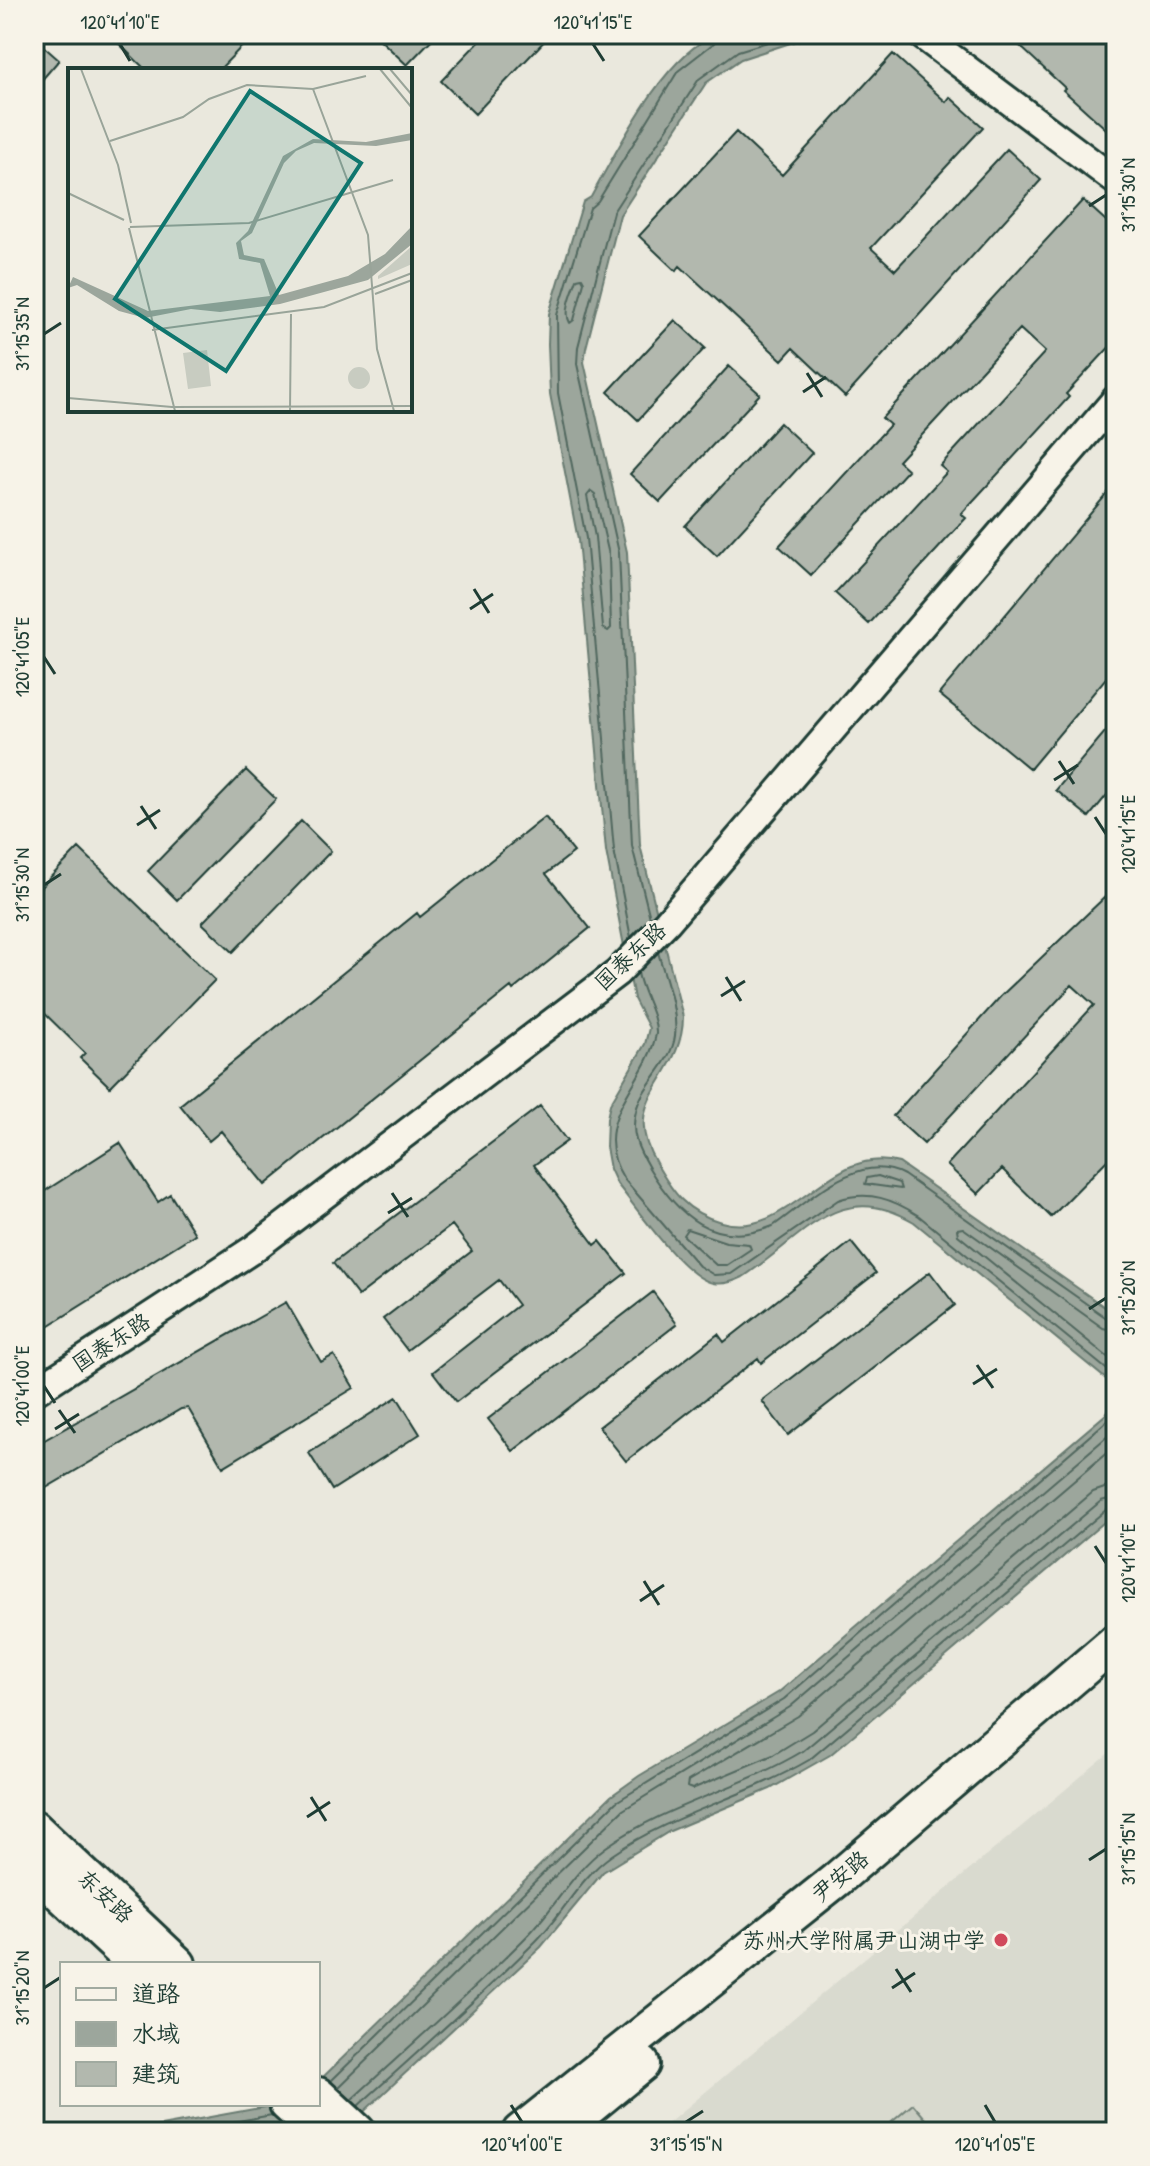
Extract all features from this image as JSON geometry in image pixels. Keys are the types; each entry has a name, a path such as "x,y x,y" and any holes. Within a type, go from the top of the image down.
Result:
{"main road":[{"name":"尹安路","path":"520,2132 836,1880 1116,1641"},
{"name":"尹安路","path":"559,2132 1116,1669"},
{"name":"东安路","path":"34,1828 176,1962"},
{"name":"东安路","path":"34,1869 134,1962"},
{"path":"320,2097 358,2132"},
{"path":"289,2106 318,2132"}],"street":[{"path":"920,34 1116,181"},
{"name":"国泰东路","path":"34,1392 252,1250 617,973 667,922 1116,399"}],"shaded area":[{"name":"苏州大学附属尹山湖中学","path":"1116,1747 1116,2132 658,2132"},
{"path":"913,2104 937,2132 880,2132"}],"water":[{"path":"717,34 818,34 741,59 706,83 620,215 584,362 627,552 640,845 683,1017 680,1039 673,1057 647,1104 644,1121 646,1140 668,1183 682,1200 698,1213 721,1222 746,1224 768,1218 851,1166 874,1160 899,1163 1116,1315 1116,1391 1112,1384 914,1222 888,1210 864,1206 843,1209 804,1230 743,1277 728,1283 713,1283 701,1278 675,1255 617,1184 610,1169 606,1147 610,1104 645,1044 649,1028 634,999 606,851 578,540 550,394 549,314 583,202 591,197 629,129 661,81 698,45"},
{"path":"1116,1396 1116,1512 830,1755 770,1789 670,1831 603,1872 541,1947 342,2132 128,2132 271,2106 320,2106 320,2080 611,1796 779,1692 1106,1414"}],"building":[{"path":"109,34 254,34 221,68 144,68"},
{"path":"374,34 437,34 407,65"},
{"path":"486,34 551,34 475,114 441,81"},
{"path":"1007,34 1116,34 1116,138 1063,90 1065,88"},
{"path":"34,38 59,60 34,89"},
{"path":"893,54 946,102 950,97 983,127 871,248 895,270 1007,149 1041,180 845,397 793,348 782,360 680,266 676,271 639,236 736,132 782,175"},
{"path":"1083,200 1116,230 1116,340 1066,394 1069,397 961,514 966,518 869,624 835,593 947,472 940,466 1045,352 1020,329 898,461 908,470 811,575 779,546 890,425 882,418"},
{"path":"675,320 705,348 638,420 608,392"},
{"path":"729,366 760,394 660,502 630,474"},
{"path":"780,423 812,453 717,556 685,526"},
{"path":"1116,483 1116,666 1030,769 939,694"},
{"path":"1116,719 1116,784 1089,817 1056,790"},
{"path":"246,770 276,799 177,900 148,871"},
{"path":"545,817 574,852 546,874 590,928 513,990 511,987 265,1185 221,1131 209,1141 180,1105 417,913 420,917"},
{"path":"301,821 331,851 233,952 202,923"},
{"path":"79,848 215,980 110,1087 80,1058 85,1053 34,1003 34,894"},
{"path":"1105,897 1116,909 1116,1151 1051,1217 1002,1169 978,1194 947,1165 1094,1005 1072,985 924,1144 893,1116 1001,996"},
{"path":"540,1106 567,1141 534,1165 595,1245 600,1241 626,1273 456,1402 433,1372 518,1305 499,1280 407,1350 383,1319 472,1251 452,1225 358,1296 333,1263"},
{"path":"120,1143 158,1202 170,1194 195,1234 34,1335 34,1198"},
{"path":"851,1242 876,1273 761,1363 758,1358 626,1461 599,1427 718,1334 724,1342"},
{"path":"930,1272 955,1305 788,1435 762,1401"},
{"path":"653,1292 677,1324 513,1451 488,1419"},
{"path":"286,1302 321,1362 334,1355 354,1388 223,1467 188,1408 181,1409 34,1495 34,1446"},
{"path":"397,1397 420,1434 332,1490 309,1453"}],"place":[{"name":"苏州大学附属尹山湖中学","path":"1001,1940"}]}
